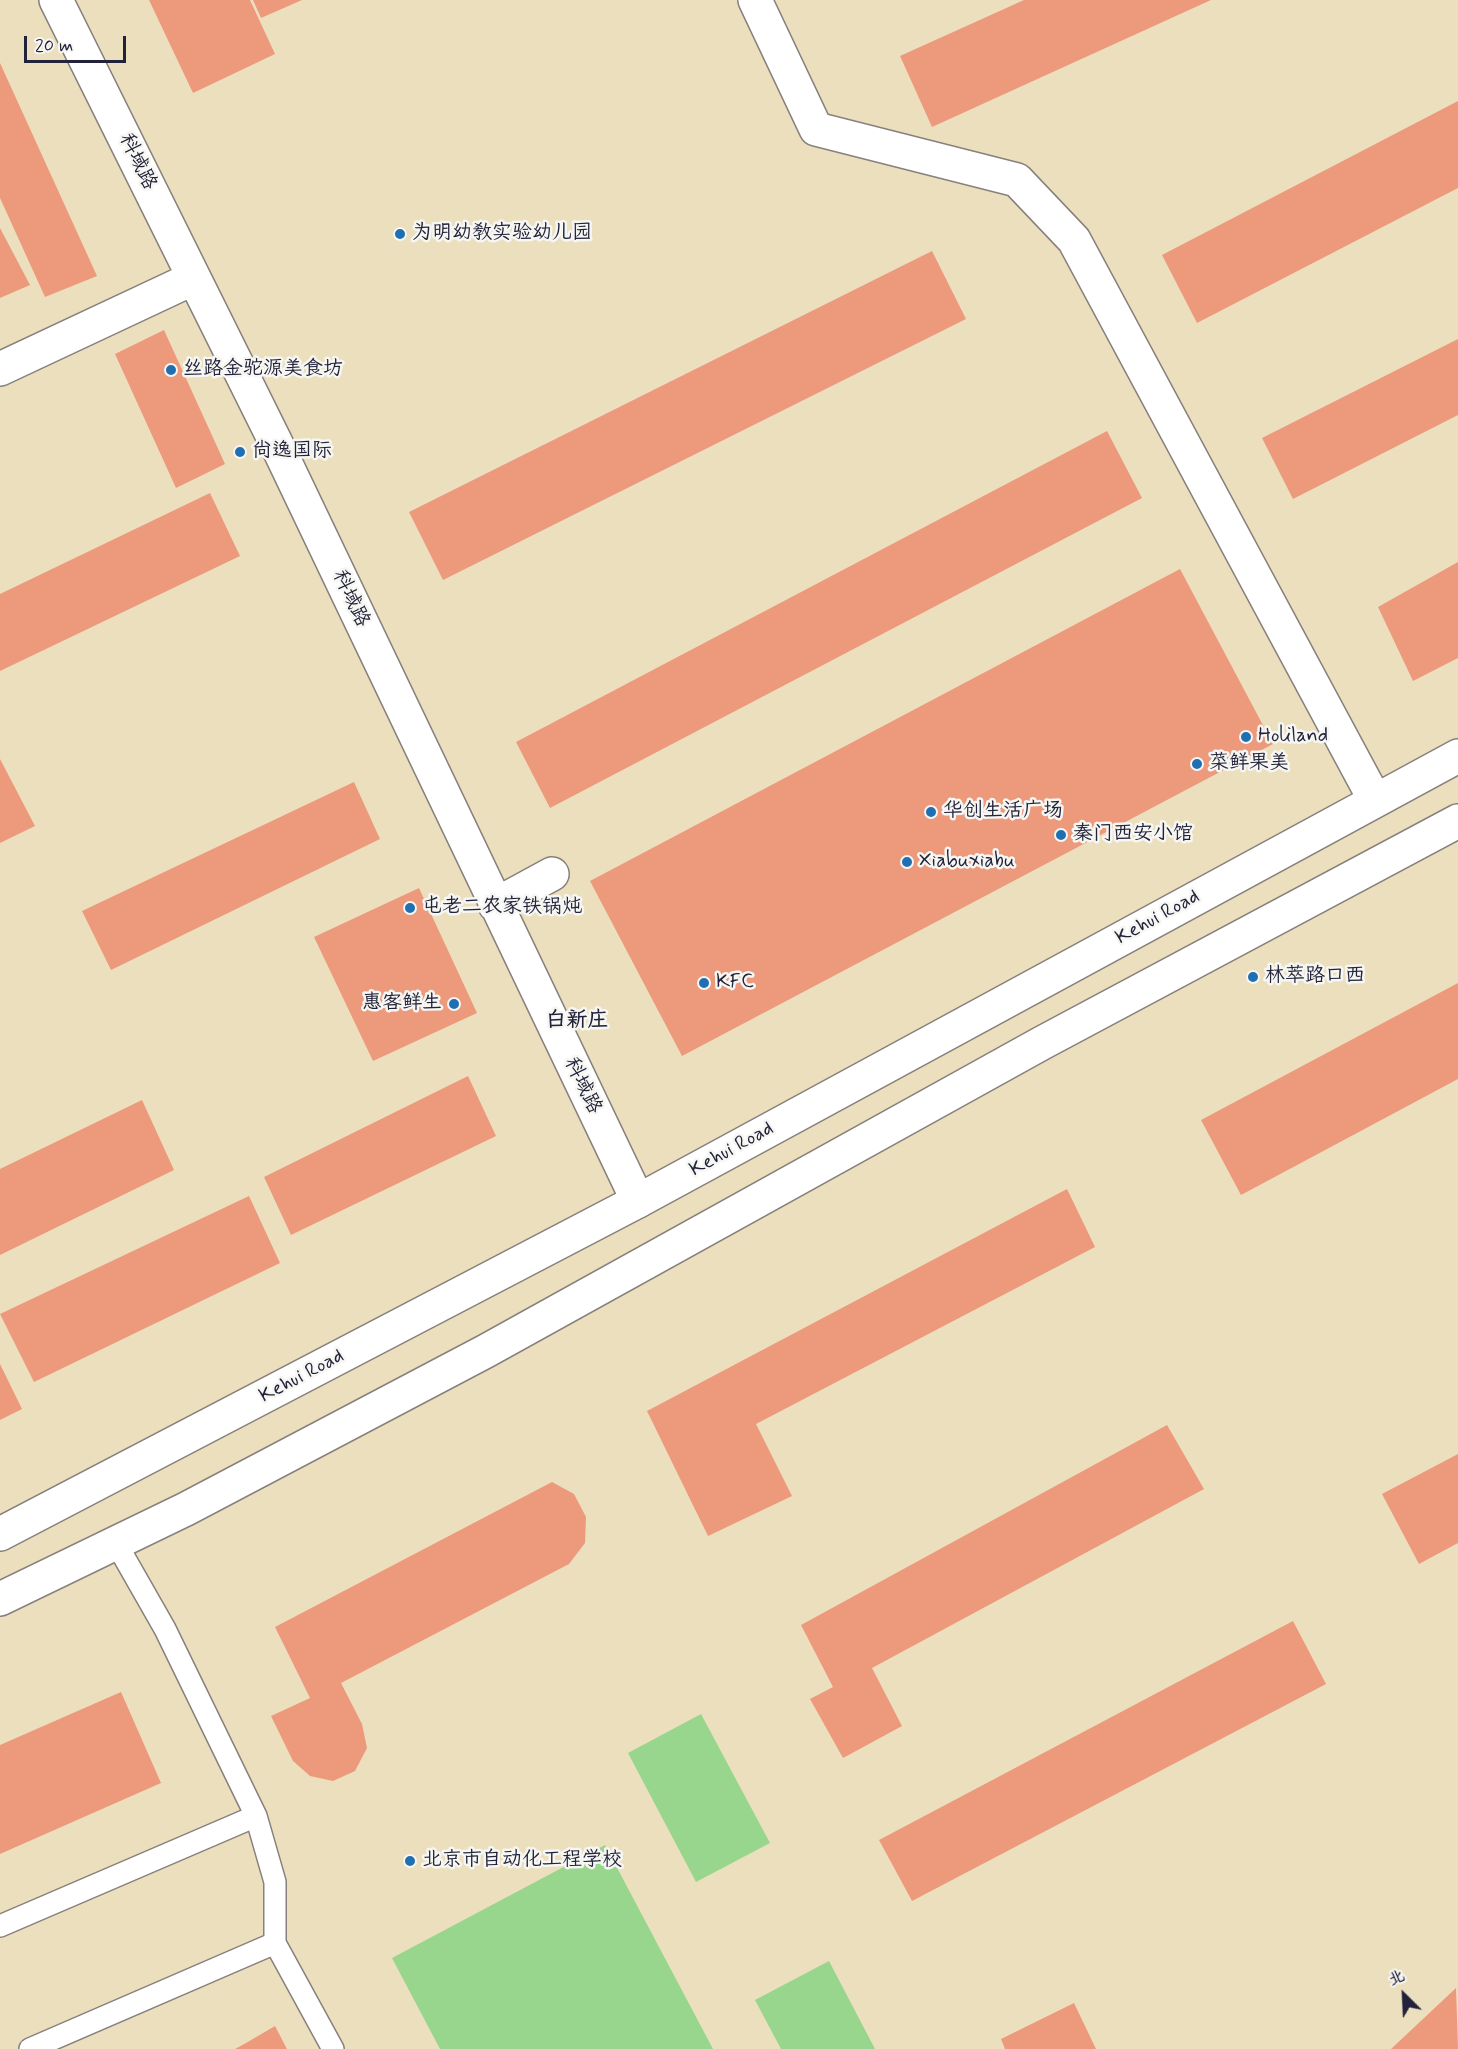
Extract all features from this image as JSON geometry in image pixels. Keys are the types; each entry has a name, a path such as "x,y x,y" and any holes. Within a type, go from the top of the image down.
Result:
{"main road":[{"name":"科域路","path":"56,0 275,441 638,1201"},
{"path":"755,0 816,129 1017,180 1074,240 1375,800"},
{"path":"0,369 194,278"},
{"name":"Kehui Road","path":"0,1534 638,1201 1458,756"},
{"path":"0,1599 186,1509 486,1351 1032,1049 1458,821"},
{"path":"495,905 552,874"}],"lane":[{"path":"116,1543 165,1629 256,1816 275,1882 275,1943 333,2049"},
{"path":"0,1926 256,1816"},
{"path":"30,2049 275,1943"}],"green space":[{"path":"701,1714 770,1843 696,1882 628,1753"},
{"path":"605,1845 713,2049 440,2049 392,1958"},
{"path":"829,1961 875,2049 781,2049 755,2000"}],"building":[{"path":"149,0 250,0 275,54 193,93"},
{"path":"253,0 302,0 261,18"},
{"path":"1024,0 1211,0 932,127 900,56"},
{"path":"0,63 97,276 45,297 0,198"},
{"path":"1458,101 1458,188 1197,323 1162,255"},
{"path":"0,228 30,285 0,298"},
{"path":"932,251 966,319 443,580 409,512"},
{"path":"164,330 225,464 176,488 115,354"},
{"path":"1458,339 1458,415 1293,499 1262,438"},
{"path":"1107,431 1142,498 550,808 516,742"},
{"path":"210,493 240,556 0,671 0,594"},
{"path":"1458,562 1458,658 1413,681 1378,607"},
{"name":"华创生活广场","path":"1180,569 1273,744 682,1056 590,881"},
{"path":"0,759 35,826 0,843"},
{"path":"354,782 380,839 111,970 82,911"},
{"path":"419,888 477,1013 373,1061 314,937"},
{"path":"1458,983 1458,1079 1241,1195 1201,1120"},
{"path":"468,1076 496,1136 291,1235 264,1177"},
{"path":"142,1100 174,1170 0,1255 0,1169"},
{"path":"1067,1189 1095,1247 756,1424 792,1496 708,1536 647,1411"},
{"path":"249,1196 280,1263 34,1382 0,1314"},
{"path":"0,1364 22,1409 0,1420"},
{"path":"1167,1425 1204,1489 872,1668 902,1726 843,1758 810,1699 833,1687 801,1625"},
{"path":"1458,1454 1458,1543 1419,1564 1382,1494"},
{"path":"552,1482 574,1494 586,1517 585,1543 569,1564 341,1683 362,1724 367,1748 355,1771 333,1781 310,1776 293,1761 271,1716 310,1698 275,1627"},
{"path":"1293,1621 1326,1684 912,1901 879,1840"},
{"path":"121,1692 161,1783 0,1854 0,1745"},
{"path":"1456,1988 1458,2049 1391,2049"},
{"path":"1074,2003 1096,2049 1005,2049 1001,2039"},
{"path":"275,2026 287,2049 235,2049 246,2043"}],"place":[{"name":"为明幼教实验幼儿园","path":"400,234"},
{"name":"丝路金驼源美食坊","path":"171,370"},
{"name":"尚逸国际","path":"240,452"},
{"name":"Holiland","path":"1246,737"},
{"name":"菜鲜果美","path":"1197,764"},
{"name":"华创生活广场","path":"931,812"},
{"name":"秦门西安小馆","path":"1061,835"},
{"name":"Xiabuxiabu","path":"907,862"},
{"name":"屯老二农家铁锅炖","path":"410,908"},
{"name":"林萃路口西","path":"1253,977"},
{"name":"KFC","path":"704,983"},
{"name":"惠客鲜生","path":"454,1004"},
{"name":"北京市自动化工程学校","path":"410,1861"}],"district":[{"name":"白新庄","path":"577,1022"}]}
